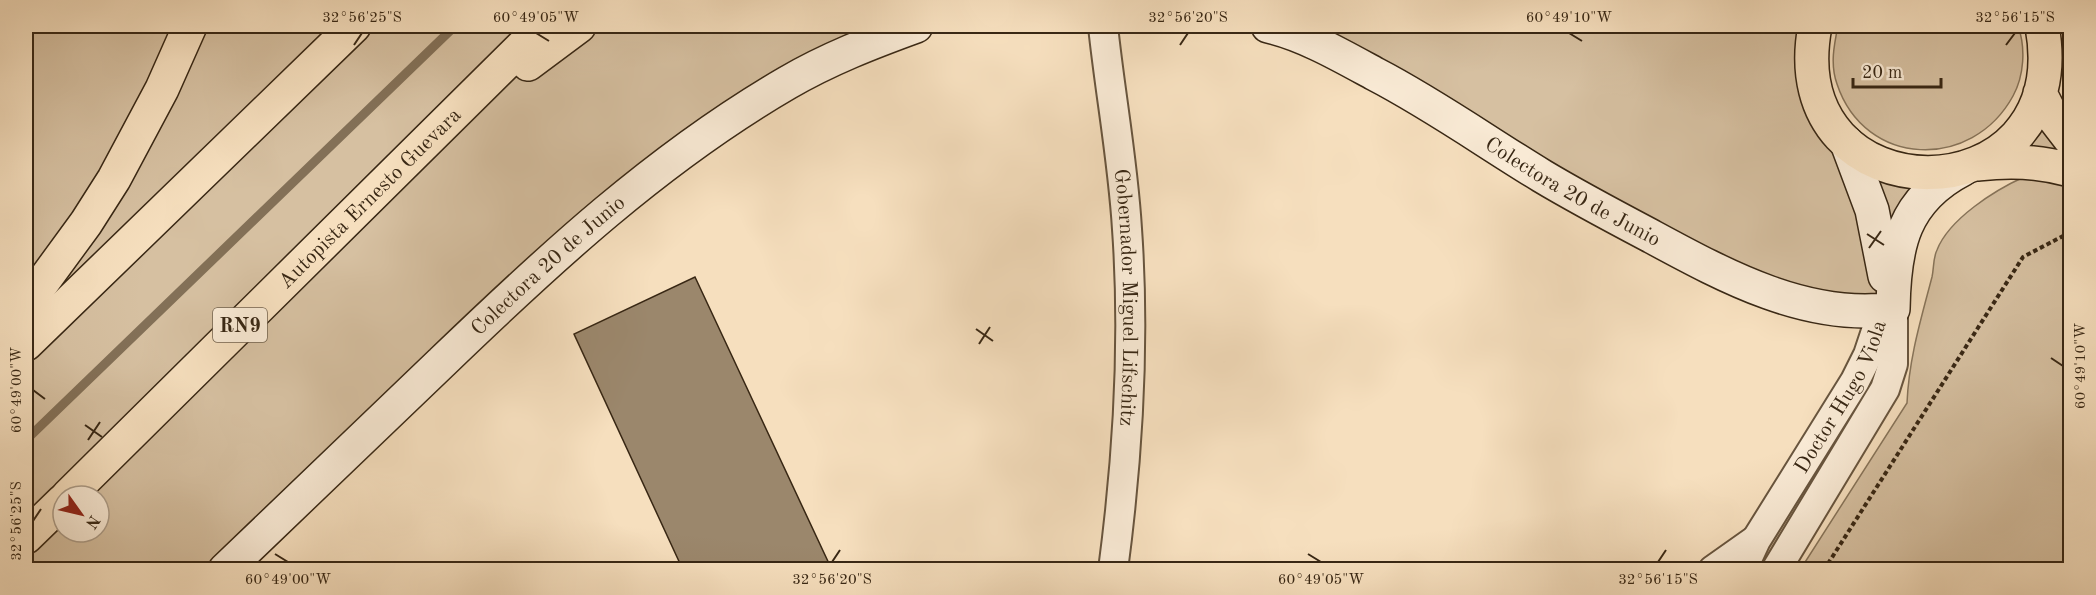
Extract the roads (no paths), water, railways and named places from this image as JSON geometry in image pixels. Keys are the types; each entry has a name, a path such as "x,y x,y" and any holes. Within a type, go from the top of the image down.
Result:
{"main road":[{"path":"26,304 86,223 114,179 162,89 190,26"},
{"path":"26,344 354,26"},
{"name":"Autopista Ernesto Guevara","path":"80,484 412,153 543,26"},
{"path":"412,153 579,26"},
{"name":"Colectora 20 de Junio","path":"225,570 518,289 622,197 714,129 788,82 854,49 916,26"},
{"name":"Colectora 20 de Junio","path":"1268,26 1346,58 1422,99 1543,177 1689,257 1745,284 1836,310 1888,309"},
{"path":"1970,167 1998,151 2016,135 2030,116 2040,93 2045,70 2046,47 2042,26"},
{"path":"1807,35 1814,86 1826,117 1847,143 1872,161 1901,172 1932,175 2014,160 2048,164 2070,170"},
{"path":"2040,93 2050,113 2070,139"},
{"name":"Doctor Hugo Viola","path":"1847,143 1872,210 1879,237 1886,276 1888,309"},
{"name":"Doctor Hugo Viola","path":"1888,309 1899,240 1909,220 1922,198 1941,180 1970,167"},
{"path":"26,537 51,513"}],"street":[{"name":"Gobernador Miguel Lifschitz","path":"1103,26 1127,227 1132,340 1124,459 1113,570"},
{"name":"Doctor Hugo Viola","path":"1742,570 1755,540 1855,381 1888,309"},
{"name":"Doctor Hugo Viola","path":"1776,570 1885,388 1893,364 1888,309"},
{"path":"1713,570 1755,540"}],"waterway":[{"path":"26,440 455,26"}]}
